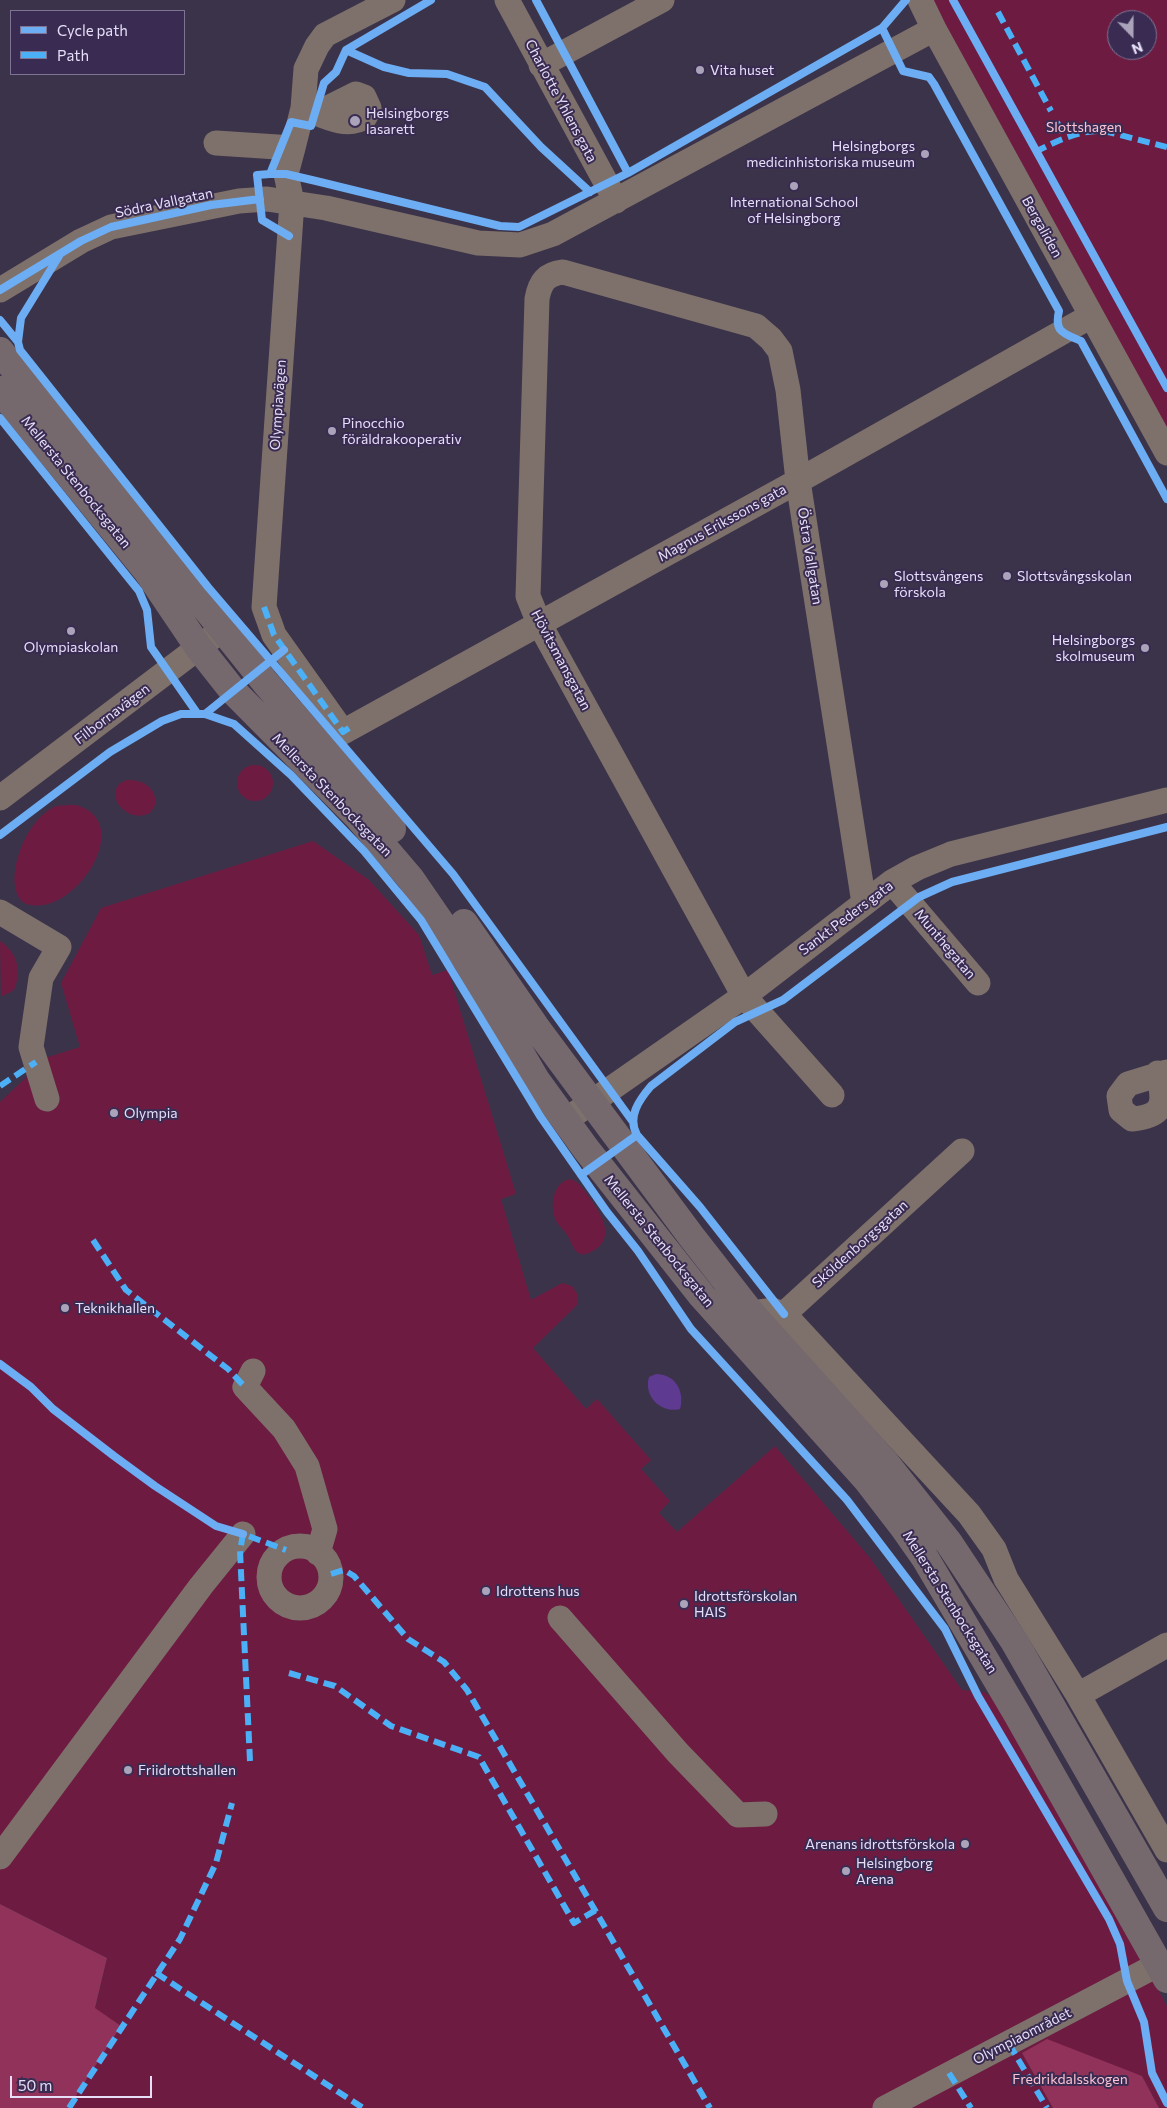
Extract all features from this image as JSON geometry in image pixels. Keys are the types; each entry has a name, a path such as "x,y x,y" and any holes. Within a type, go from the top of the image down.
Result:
{"main road":[{"name":"Mellersta Stenbocksgatan","path":"0,351 289,710 353,782 416,858 591,1102 751,1313 884,1461 949,1543 1019,1650 1167,1908"},
{"name":"Mellersta Stenbocksgatan","path":"0,390 147,571 199,648 233,691 363,823 410,878 467,961 536,1080 635,1213 702,1296 867,1480 904,1528 925,1558 1017,1714 1163,1972"}],"street":[{"name":"Olympiavägen","path":"352,726 343,732 274,635 264,607 292,202 286,174 293,148 311,110 306,69 310,57 325,35 392,0"},
{"name":"Charlotte Yhlens gata","path":"507,0 616,202"},
{"path":"541,65 662,0"},
{"name":"Bergaliden","path":"920,0 934,29 1167,453"},
{"name":"Södra Vallgatan","path":"0,290 81,241 111,227 239,201 267,199 292,202 464,240 500,246 529,243 616,202 934,29"},
{"path":"216,143 293,148"},
{"name":"Östra Vallgatan","path":"539,286 548,276 563,272 756,326 771,339 780,351 788,390 798,481 864,903"},
{"name":"Hövitsmansgatan","path":"539,286 537,299 528,596 539,623 744,996 832,1095"},
{"name":"Magnus Erikssons gata","path":"352,726 798,481 1091,316"},
{"name":"Filbornavägen","path":"0,798 223,629"},
{"name":"Sankt Peders gata","path":"566,1120 744,996 892,882 926,864 951,854 1167,800"},
{"name":"Munthegatan","path":"892,882 978,983"},
{"path":"0,912 58,948 41,978 31,1047 47,1099"},
{"name":"Sköldenborgsgatan","path":"784,1314 962,1151"},
{"path":"751,1313 772,1310 784,1314 969,1514 994,1549 1006,1579 1078,1695 1167,1850"},
{"path":"254,1371 245,1388 284,1429 307,1466 325,1529 318,1553"},
{"path":"0,1857 201,1586 243,1534"},
{"path":"560,1618 678,1752 738,1815 765,1814"},
{"path":"1078,1695 1167,1644"},
{"name":"Olympiaområdet","path":"885,2108 1163,1972"}],"green space":[{"name":"Slottshagen","path":"922,0 1167,0 1167,453"},
{"path":"255,765 262,766 268,770 272,776 272,790 268,796 262,800 255,801 248,800 242,796 238,790 237,783 238,776 242,770 248,766"},
{"path":"127,780 143,783 154,793 156,804 150,813 140,816 132,814 124,810 119,804 116,790 119,784"},
{"path":"76,805 94,815 101,830 100,849 91,868 78,885 61,899 42,905 24,903 17,894 15,881 20,851 27,836 35,823 46,812 57,806"},
{"path":"313,841 369,880 419,935 432,975 448,970 516,1194 501,1199 531,1300 562,1283 572,1286 578,1295 577,1305 533,1348 586,1409 597,1399 651,1460 641,1469 670,1501 659,1513 677,1532 775,1446 870,1558 962,1690 984,1692 996,1700 1085,1854 1167,2006 1167,2108 1159,2108 1142,2076 1022,2053 1053,2108 68,2108 121,2026 95,2009 107,1958 0,1904 0,1102 48,1057 80,1047 61,983 101,908"},
{"path":"0,941 11,951 18,970 14,990 1,997"},
{"path":"570,1179 583,1189 598,1211 605,1226 604,1240 599,1247 586,1254 576,1251 567,1234 558,1224 553,1212 555,1191"},
{"path":"0,1904 107,1958 95,2008 121,2026 68,2108 0,2108"},
{"name":"Fredrikdalsskogen","path":"1047,2039 1142,2076 1159,2108 1053,2108 1022,2053"}],"shaded area":[{"path":"656,1374 668,1377 677,1385 681,1396 680,1409 666,1409 651,1397 648,1384 649,1377"}],"marked path":[{"path":"998,12 1051,111"},
{"path":"1057,122 1065,138"},
{"path":"1035,152 1068,137 1094,131 1104,131 1167,147"},
{"path":"264,607 274,635 343,732 352,726"},
{"path":"0,1086 36,1062"},
{"path":"93,1240 126,1290 228,1369 245,1387"},
{"path":"250,1761 240,1551 243,1534 286,1550"},
{"path":"331,1574 344,1570 354,1576 408,1639 444,1662 467,1690 710,2108"},
{"path":"289,1673 335,1686 391,1726 479,1757 574,1923 596,1910"},
{"path":"69,2108 180,1939 216,1863 232,1803"},
{"path":"156,1973 363,2108"},
{"path":"1009,2044 1047,2108"},
{"path":"949,2073 971,2108"}],"cycle path":[{"path":"289,236 262,220 257,175 270,174 291,122 311,126 324,83 336,72 346,50 431,0"},
{"path":"536,0 628,173"},
{"path":"270,174 286,174 500,226 519,227 628,173 882,28 906,0"},
{"path":"953,0 1167,388"},
{"path":"882,28 903,71 929,77 934,84 1059,311 1059,328 1065,334 1081,341 1167,499"},
{"path":"346,50 384,67 409,73 447,74 485,87 541,147 590,192"},
{"path":"0,290 81,241 111,227 211,205 260,199"},
{"path":"18,342 21,318 59,256"},
{"path":"0,320 18,342 20,350 208,587 453,874 633,1122"},
{"path":"0,418 139,591 147,610 151,647 197,713"},
{"path":"205,714 284,650"},
{"path":"0,835 110,752 162,721 181,714 205,714 234,724 291,775 364,851 421,920 540,1116 607,1212 638,1251 691,1329 847,1500 945,1629 978,1696 1109,1919 1120,1944 1127,1981 1144,2022 1152,2073 1167,2103"},
{"path":"784,1314 700,1207 637,1135 633,1122 634,1115 647,1091 735,1022 783,1000 919,897 952,882 1167,827"},
{"path":"581,1175 637,1135"},
{"path":"0,1364 31,1387 53,1409 155,1486 216,1526 243,1534"}],"place":[{"name":"Vita huset","path":"700,70"},
{"name":"Helsingborgs lasarett","path":"355,121"},
{"name":"Helsingborgs medicinhistoriska museum","path":"925,154"},
{"name":"International School of Helsingborg","path":"794,186"},
{"name":"Pinocchio föräldrakooperativ","path":"332,431"},
{"name":"Slottsvångsskolan","path":"1007,576"},
{"name":"Slottsvångens förskola","path":"884,584"},
{"name":"Olympiaskolan","path":"71,631"},
{"name":"Helsingborgs skolmuseum","path":"1145,648"},
{"name":"Olympia","path":"114,1113"},
{"name":"Teknikhallen","path":"65,1308"},
{"name":"Idrottens hus","path":"486,1591"},
{"name":"Idrottsförskolan HAIS","path":"684,1604"},
{"name":"Friidrottshallen","path":"128,1770"},
{"name":"Arenans idrottsförskola","path":"965,1844"},
{"name":"Helsingborg Arena","path":"846,1871"}]}
